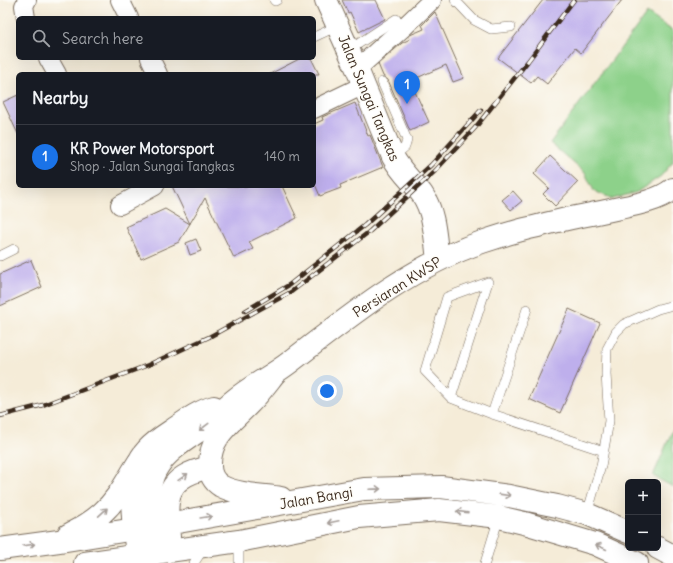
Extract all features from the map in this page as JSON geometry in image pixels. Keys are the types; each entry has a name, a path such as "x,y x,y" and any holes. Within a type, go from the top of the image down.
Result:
{"main road":[{"name":"Jalan Sungai Tangkas","path":"326,0 338,26 363,72 393,157 398,167 421,194 430,210 433,218 438,260"},
{"name":"Persiaran KWSP","path":"153,553 148,506 152,478 158,466 168,455 213,420 232,401 275,373 355,312 414,273 438,260 482,242 538,226 638,204 659,197 673,188"},
{"path":"275,373 251,402 222,430 216,438 210,455 210,467 212,478 220,485 236,491 298,501"},
{"name":"Persiaran KWSP","path":"150,526 132,511 133,483 138,463 146,450 201,411 232,401"},
{"path":"59,541 90,523 103,512 116,498 138,463"},
{"path":"153,553 150,526 168,497 171,488 187,473 210,467"},
{"name":"Jalan Bangi","path":"0,549 59,541 364,490 441,487 509,496 587,514 625,531"},
{"name":"Jalan Bangi","path":"85,563 153,553 199,554 239,542 358,517 439,510 499,517 556,532 595,544 637,563"},
{"path":"661,550 673,556"}],"street":[{"path":"26,16 24,6 27,0"},
{"path":"120,0 128,16"},
{"path":"316,107 363,72 405,26 432,0"},
{"path":"49,60 56,72"},
{"path":"151,60 157,72"},
{"path":"120,204 151,188"}],"lane":[{"path":"274,0 277,0"},
{"path":"455,0 474,20 491,29 511,27"},
{"path":"363,72 396,19"},
{"path":"316,36 338,26"},
{"path":"0,256 14,249"},
{"path":"451,398 488,282 447,297 425,371 451,398 492,414 604,451"},
{"path":"587,514 604,451 609,421 606,374 607,349 616,332 624,324 658,309 673,305"},
{"path":"492,414 527,309"},
{"path":"485,563 499,517"},
{"path":"239,542 239,563"}],"green space":[{"path":"647,13 673,31 673,162 661,176 637,192 613,199 594,191 585,173 550,143"},
{"path":"673,429 673,487 661,479 653,476"}],"building":[{"path":"342,0 376,0 385,19 359,32 350,12 348,13"},
{"path":"543,0 622,0 581,53 575,48 547,84 537,76 531,83 498,58"},
{"path":"435,12 464,78 453,82 446,65 410,81 429,122 410,131 388,80 383,76 378,64 402,43 410,39 410,35 424,29 422,25"},
{"path":"297,60 312,60 319,74 316,74 316,72 274,72"},
{"path":"16,96 16,130 3,102"},
{"path":"355,103 368,136 370,135 383,167 340,185 341,188 320,196 316,187 316,123 323,120 322,117"},
{"path":"550,156 578,182 555,206 543,194 549,188 534,174"},
{"path":"173,188 283,188 297,218 249,242 253,249 234,258 205,198 190,224"},
{"path":"513,191 522,201 511,210 502,200"},
{"path":"165,209 190,224 179,242 141,259 126,227"},
{"path":"196,239 201,251 190,255 186,243"},
{"path":"31,260 42,287 0,306 0,274"},
{"path":"569,309 600,323 560,413 529,399"}],"railway":[{"path":"0,416 43,405 148,365 209,337 291,292 370,231 435,171 475,128 574,0"},
{"path":"245,311 289,285 365,225 431,165 481,110"}],"place":[{"name":"KR Power Motorsport","path":"407,104"}]}
